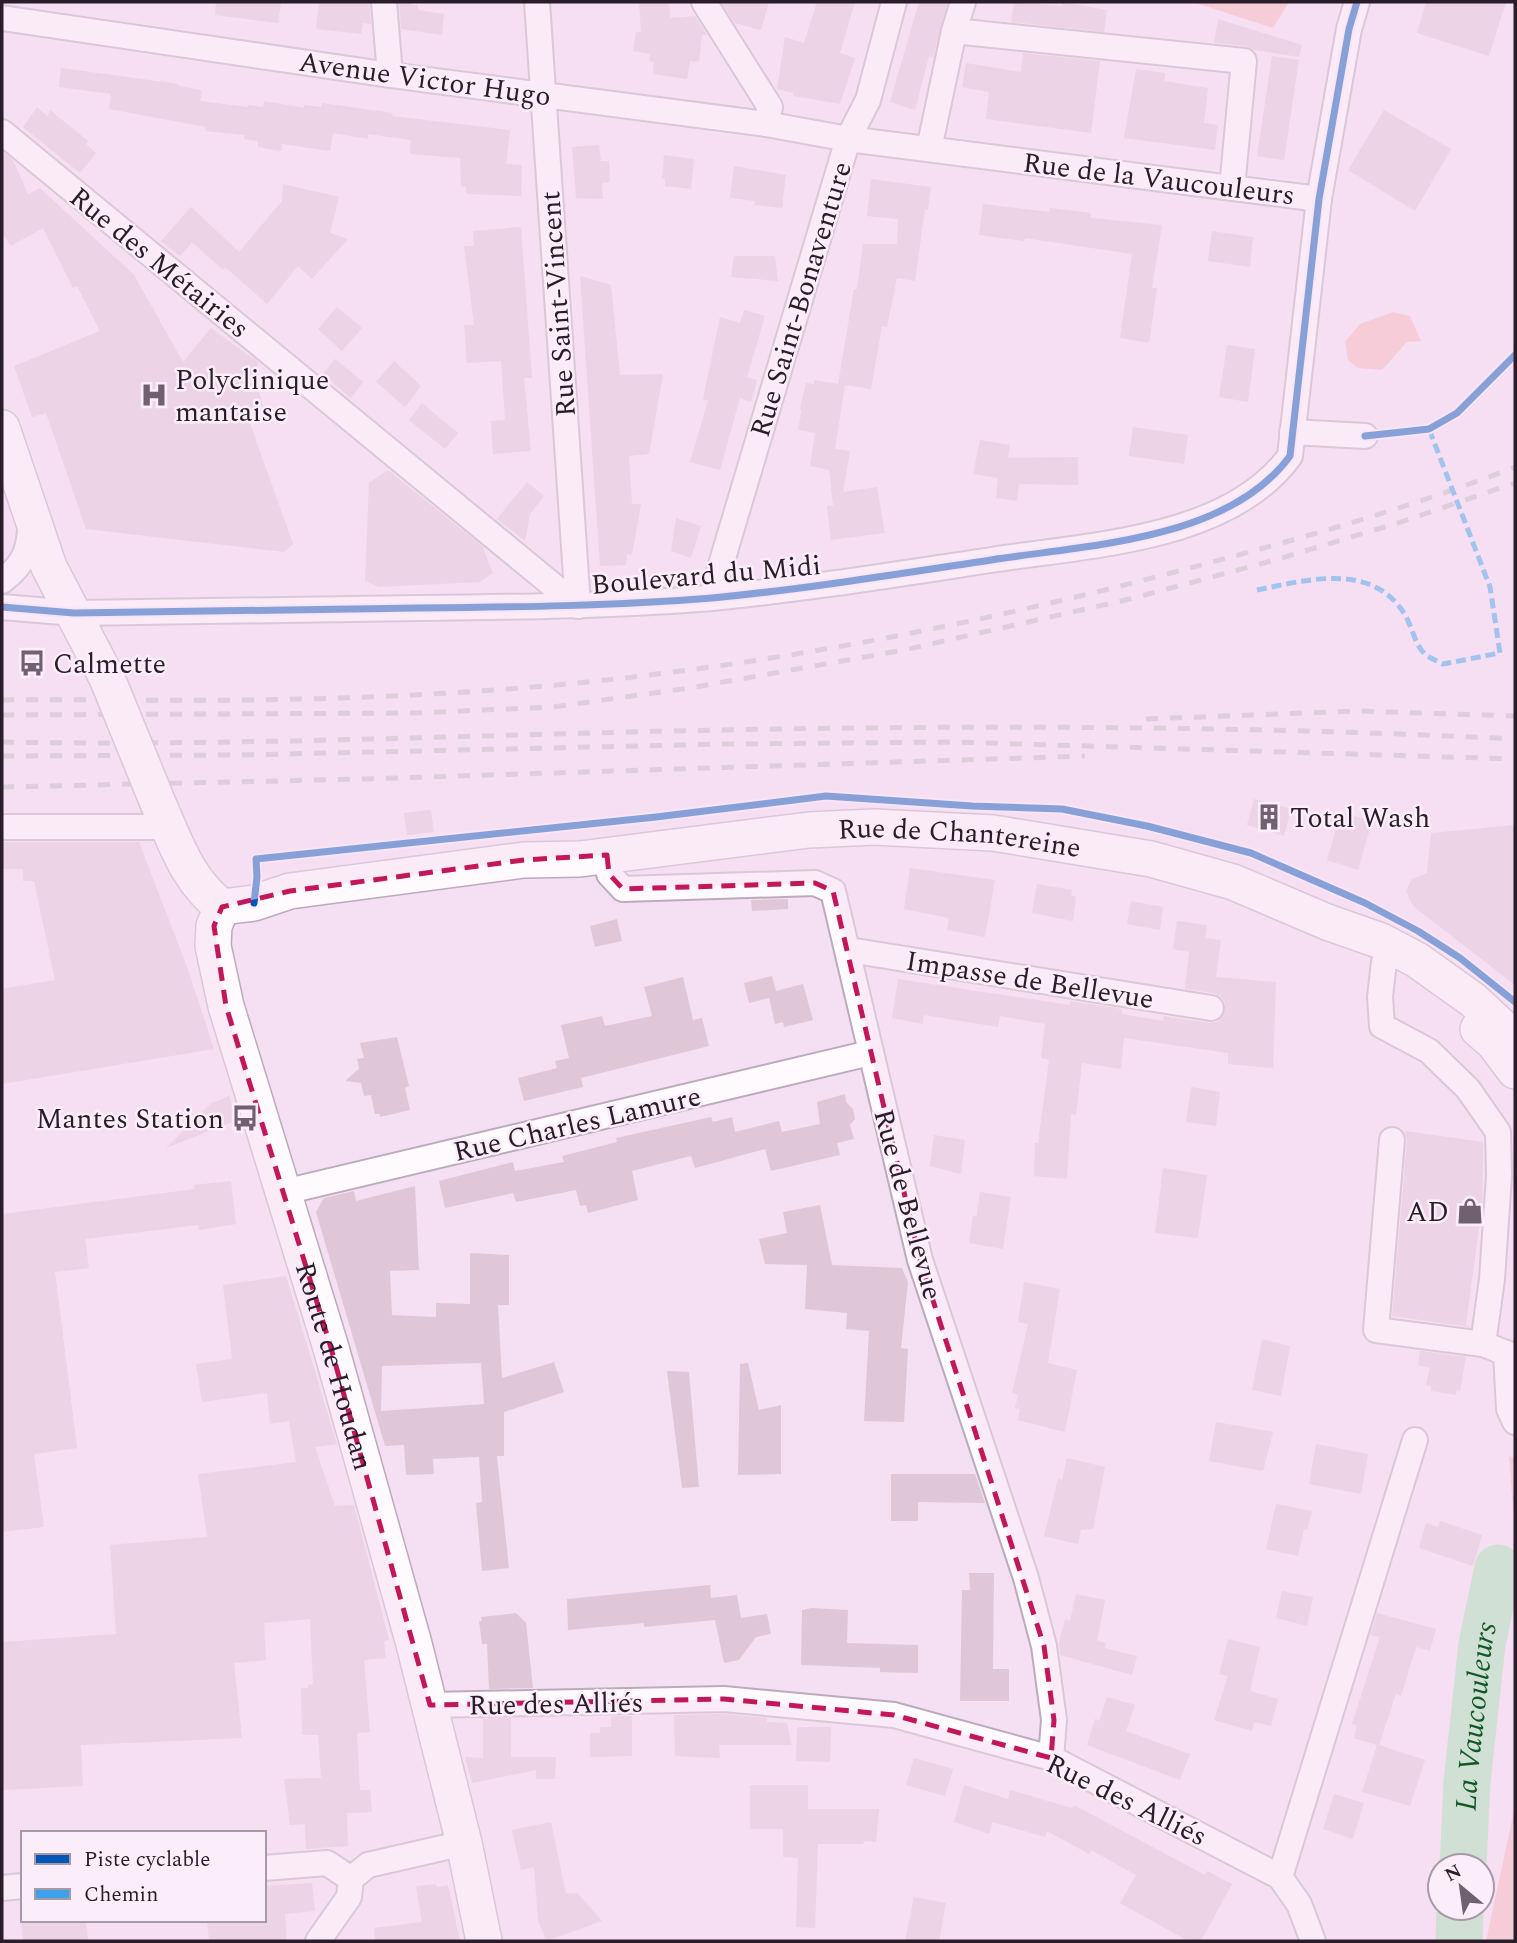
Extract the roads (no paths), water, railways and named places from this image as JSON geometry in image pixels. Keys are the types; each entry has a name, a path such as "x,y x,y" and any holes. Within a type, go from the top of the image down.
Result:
{"main road":[{"path":"2,428 49,567 107,678 195,881 205,894 238,905"},
{"name":"Rue de Chantereine","path":"238,905 309,888 524,860 594,857 809,830 897,828 993,833 1151,859 1233,882 1327,922 1390,955"},
{"name":"Route de Houdan","path":"238,905 214,926 213,946 226,1006 331,1348 430,1705 464,1843 484,1941"},
{"path":"1390,955 1417,960 1473,1000 1515,1039"},
{"path":"1390,955 1494,1043 1515,1071"}],"street":[{"path":"384,2 390,75"},
{"name":"Rue Saint-Vincent","path":"537,2 578,606"},
{"path":"704,2 770,107 766,124"},
{"name":"Rue Saint-Bonaventure","path":"711,598 848,139 869,100 894,2"},
{"path":"929,149 954,31 963,2"},
{"path":"1320,199 1349,29 1357,2"},
{"name":"Avenue Victor Hugo","path":"2,18 390,75 766,124 848,139"},
{"path":"954,31 1244,61 1232,188"},
{"name":"Rue des Métairies","path":"2,132 578,606"},
{"name":"Rue de la Vaucouleurs","path":"848,139 1320,199 1292,432"},
{"path":"1292,432 1365,436"},
{"name":"Boulevard du Midi","path":"2,607 74,612 578,606 711,598 819,586 1119,541 1202,519 1242,499 1265,481 1290,456 1292,432"},
{"path":"2,581 29,548 31,513"},
{"path":"2,827 165,817"},
{"name":"Rue de Bellevue","path":"594,857 623,889 815,883 833,891 920,1260 1026,1578 1044,1646 1054,1720 1051,1758"},
{"name":"Impasse de Bellevue","path":"849,950 1211,1008"},
{"path":"1390,955 1380,997 1382,1026 1429,1051 1468,1089 1498,1132 1499,1176 1492,1279 1483,1344"},
{"name":"Rue Charles Lamure","path":"284,1192 870,1053"},
{"path":"1392,1140 1376,1330 1511,1350 1509,1409 1515,1422"},
{"path":"1313,1941 1298,1904 1280,1877 1415,1440"},
{"name":"Rue des Alliés","path":"430,1705 724,1699 894,1715 1051,1758 1280,1877"},
{"path":"318,1941 349,1897 352,1879 368,1865 464,1843"},
{"path":"266,1868 327,1863 352,1879"},
{"path":"2,1888 21,1886"}],"waterway":[{"name":"La Vaucouleurs","path":"1464,1852 1467,1782 1482,1644 1498,1568"},
{"name":"La Vaucouleurs","path":"1459,1941 1460,1922"}],"railway":[{"path":"2,700 242,700 420,695 597,681 753,661 907,634 1136,582 1365,519 1515,467"},
{"path":"2,715 415,713 553,707 690,688 904,650 1130,599 1398,523 1515,483"},
{"path":"1146,719 1358,711 1515,716"},
{"path":"2,742 253,742 671,731 987,727 1304,731 1515,739"},
{"path":"2,756 241,755 725,744 954,742 1515,759"},
{"path":"2,787 364,779 1085,756"}],"place":[{"name":"Polyclinique mantaise","path":"154,395"},
{"name":"Calmette","path":"32,663"},
{"name":"Total Wash","path":"1269,817"},
{"name":"Mantes Station","path":"245,1118"},
{"name":"AD","path":"1470,1211"}]}
